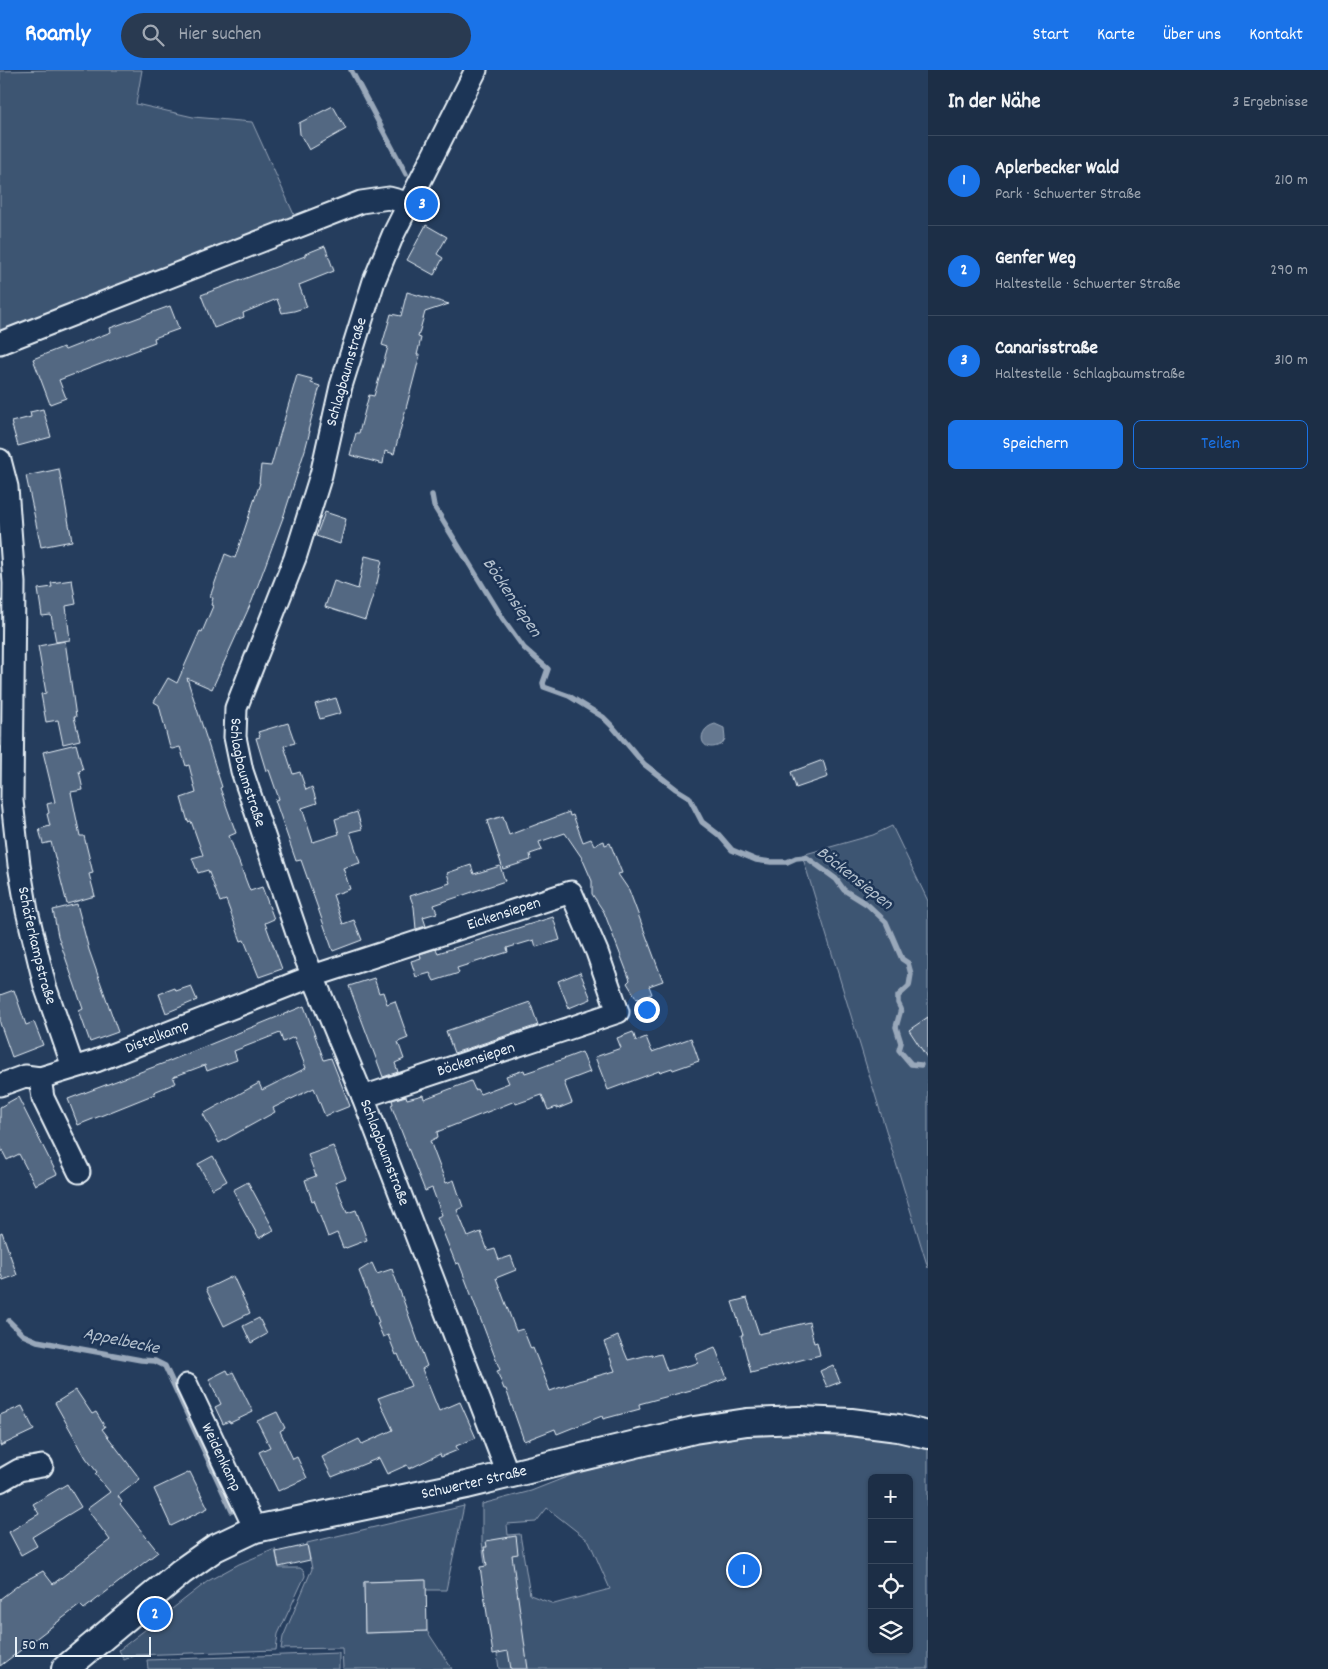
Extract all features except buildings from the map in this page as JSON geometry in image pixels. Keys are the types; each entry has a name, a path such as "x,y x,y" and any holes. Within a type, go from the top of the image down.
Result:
{"street":[{"name":"Schlagbaumstraße","path":"476,70 408,203 374,281 341,386 321,475 298,549 236,708 235,738 242,770 305,957 363,1097 508,1474"},
{"path":"0,342 361,202 389,198 408,203"},
{"name":"Schäferkampstraße","path":"0,460 6,487 14,583 12,801 18,856 27,911 45,986 73,1067"},
{"name":"Eickensiepen","path":"313,976 571,892 597,952 618,1012"},
{"name":"Distelkamp","path":"0,1085 25,1076 40,1078 96,1061 313,976"},
{"name":"Böckensiepen","path":"363,1097 618,1012"},
{"path":"40,1078 43,1098 79,1172"},
{"name":"Weidenkamp","path":"187,1385 255,1530"},
{"name":"Schwerter Straße","path":"65,1669 181,1572 216,1548 255,1530 466,1485 694,1430 747,1422 799,1420 851,1422 898,1428 928,1435"},
{"path":"0,1481 19,1470 42,1466"}],"shaded area":[{"path":"142,70 136,104 193,117 252,122 296,219 0,335 0,71"},
{"path":"715,724 724,728 725,739 722,744 708,747 704,744 702,736 704,731"},
{"path":"892,826 928,901 928,1268 802,855 873,835"},
{"path":"829,1432 928,1445 928,1669 499,1669 482,1542 482,1504 531,1491 579,1472 740,1433","holes":["547,1508 589,1541 610,1589 554,1604 530,1595 520,1534 508,1535 507,1524 536,1522"]},
{"path":"464,1506 446,1590 426,1590 425,1580 364,1582 365,1633 427,1631 452,1669 343,1669 342,1648 281,1649 283,1637 312,1569 307,1543"},
{"path":"275,1549 279,1568 300,1568 304,1571 305,1576 278,1634 276,1650 135,1655 124,1660 119,1650 208,1581 239,1564"},
{"path":"339,1653 339,1669 148,1669 147,1660"}],"waterway":[{"name":"Böckensiepen","path":"351,70 406,174"},
{"name":"Böckensiepen","path":"432,495 434,506 503,619 524,648 548,669 543,683 544,687 569,696 603,717 644,764 689,797 702,822 719,835 732,850 756,860 771,862 787,862 796,858 806,857 836,879 844,890 868,905 886,922 902,959 908,963 911,974 909,986 898,996 898,1003 901,1009 896,1027 901,1043 899,1050 911,1064 921,1065"},
{"name":"Appelbecke","path":"9,1321 23,1335 37,1341 155,1361 165,1366 232,1511"}],"place":[{"name":"Canarisstraße","path":"422,204"},
{"name":"Aplerbecker Wald","path":"744,1570"},
{"name":"Genfer Weg","path":"155,1614"}]}
